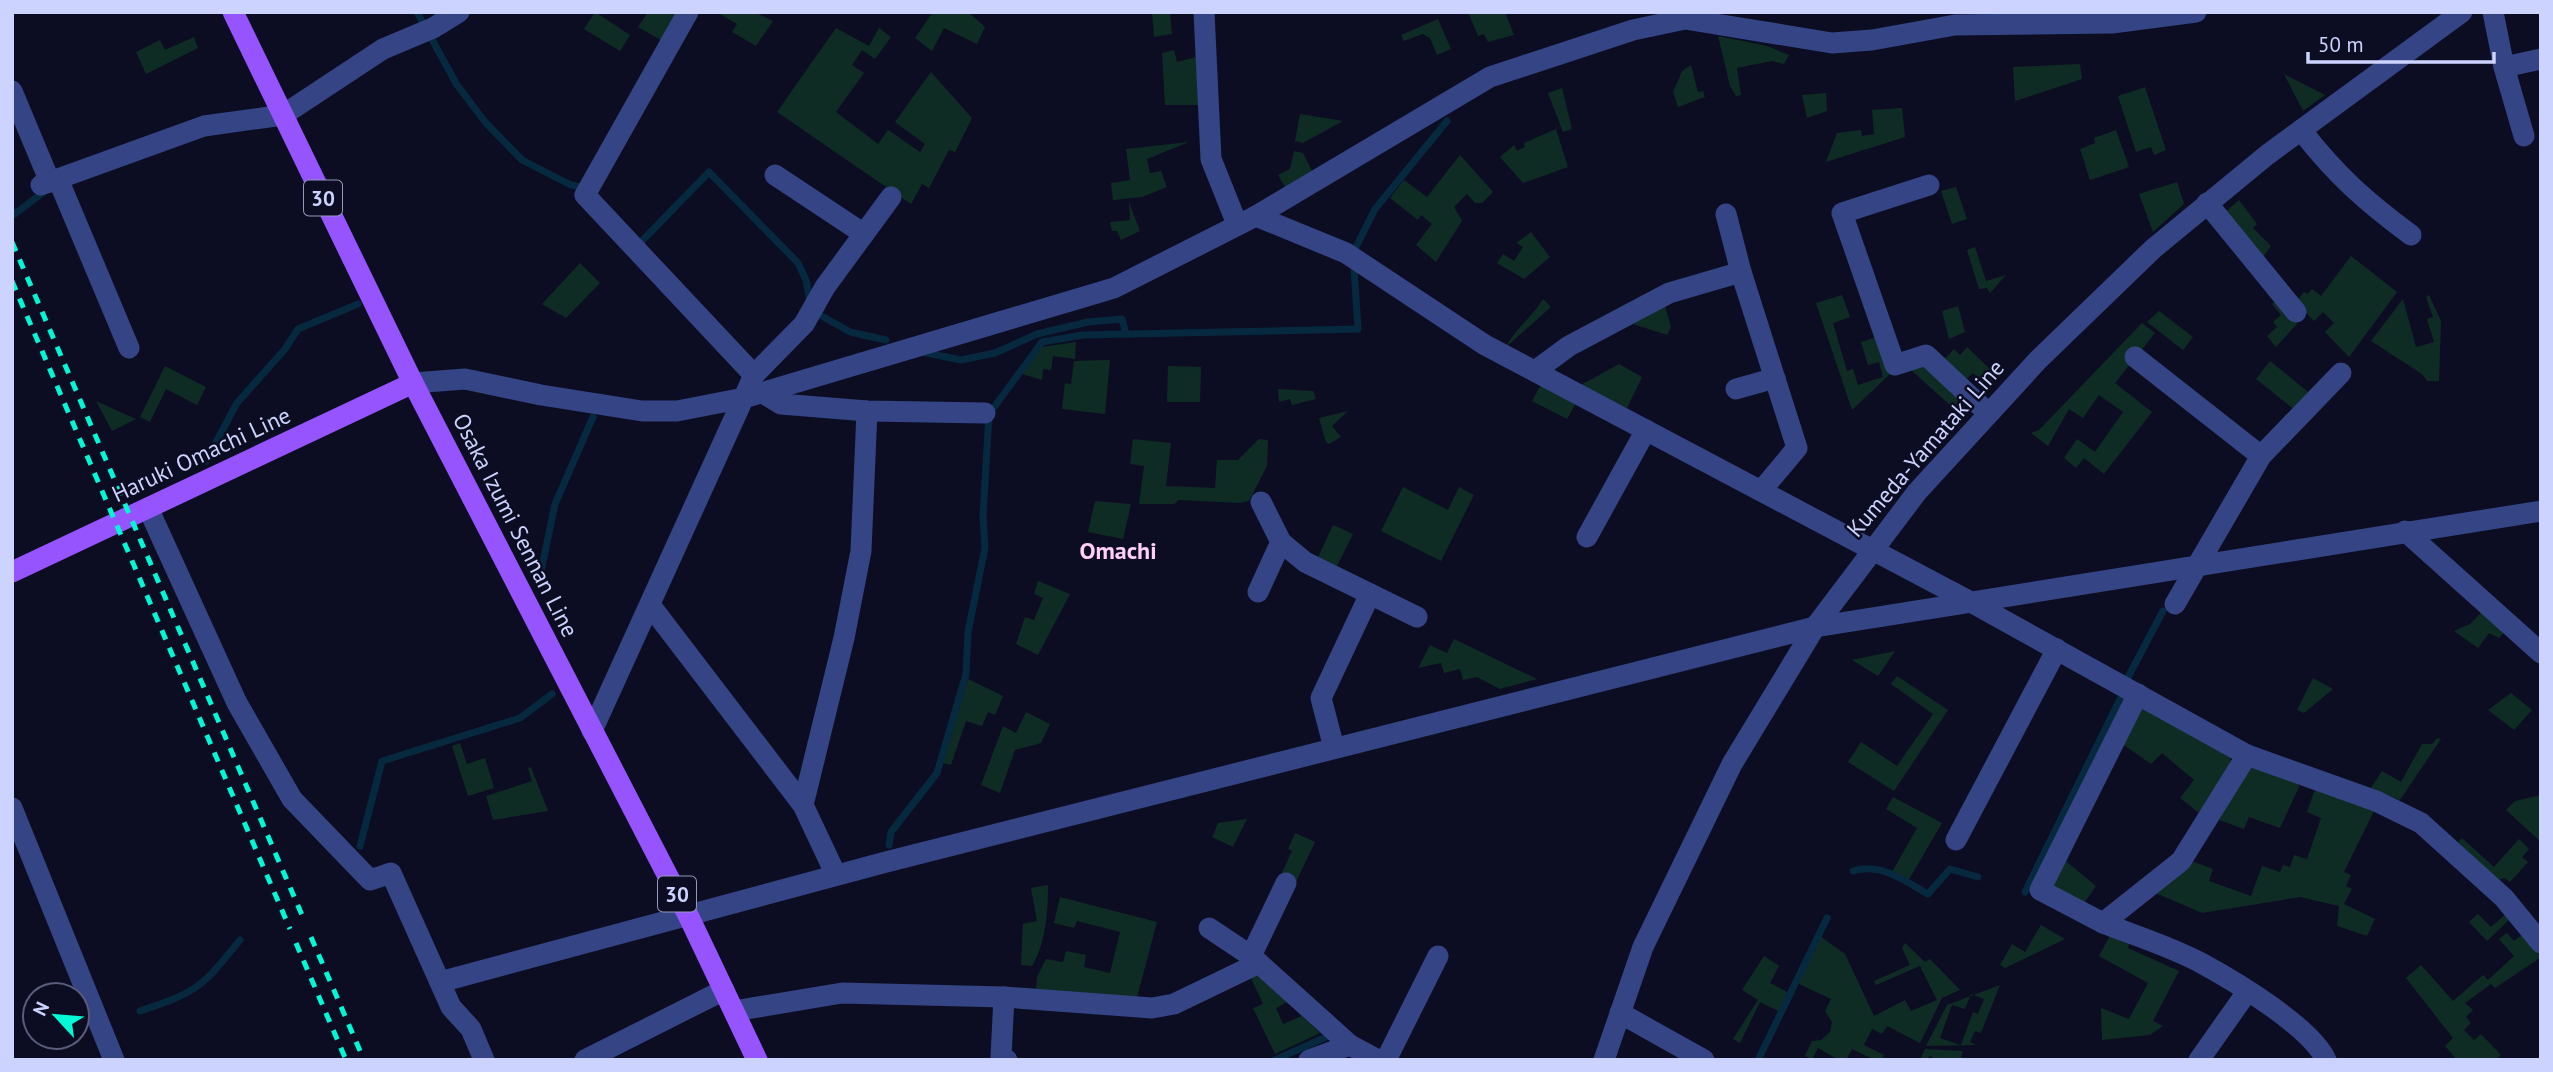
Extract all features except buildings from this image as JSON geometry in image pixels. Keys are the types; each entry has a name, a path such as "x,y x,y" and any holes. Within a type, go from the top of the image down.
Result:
{"main road":[{"name":"Osaka Izumi Sennan Line","path":"233,12 413,383 688,917 757,1060"},
{"name":"Haruki Omachi Line","path":"12,572 413,383"}],"street":[{"path":"50,182 204,126 283,115 378,40 433,29 459,12"},
{"path":"688,12 585,195 754,389 781,404 867,411 985,413"},
{"path":"1204,12 1211,159 1247,220 1351,255 1485,345 1969,601 2248,755 2376,802 2421,823 2504,898 2541,943"},
{"path":"413,383 465,379 541,396 642,411 677,411 1114,288 1247,220 1490,78 1633,30 1685,19 1832,43 1872,40 1954,19 2112,23 2196,12"},
{"name":"Kumeda-Yamataki Line","path":"1604,1060 1643,947 1732,764 1815,627 1871,549 1988,414 2082,314 2207,203 2462,12"},
{"path":"2493,12 2504,67 2524,136"},
{"path":"2504,67 2541,59"},
{"path":"12,91 105,317 129,348"},
{"path":"2301,130 2336,174 2364,201 2411,235"},
{"path":"775,175 864,234"},
{"path":"1929,185 1842,213 1895,365 1926,355 1988,414"},
{"path":"592,731 754,389 891,197"},
{"path":"2207,203 2296,312"},
{"path":"1726,214 1741,272 1797,447 1761,491"},
{"path":"1535,371 1569,346 1668,293 1741,272"},
{"path":"2135,357 2261,456"},
{"path":"2175,604 2261,456 2341,373"},
{"path":"1736,389 1775,378"},
{"path":"803,805 844,638 861,551 867,411"},
{"path":"1587,537 1646,430"},
{"path":"1261,502 1281,542 1305,562 1417,617"},
{"path":"148,508 237,703 292,799 370,880 391,873 451,1007 471,1029 484,1060"},
{"path":"440,982 836,875 1815,627 2541,511"},
{"path":"2405,531 2541,653"},
{"path":"1258,592 1281,542"},
{"path":"1334,748 1317,684 1370,594"},
{"path":"650,605 803,805 836,875"},
{"path":"1956,840 1982,768 2057,649"},
{"path":"2138,694 2040,890 2103,923 2203,963 2319,1045 2326,1060"},
{"path":"2103,923 2180,862 2248,755"},
{"path":"12,808 114,1060"},
{"path":"734,1011 842,993 1004,997 1152,1008 1174,1004 1255,960 1286,883"},
{"path":"1209,928 1255,960 1350,1045 1378,1060"},
{"path":"1386,1060 1438,956"},
{"path":"585,1060 724,990"},
{"path":"2199,1060 2247,992"},
{"path":"1004,997 1001,1056 1007,1060"},
{"path":"1620,1013 1704,1060"},
{"path":"1309,1060 1350,1045"}],"green space":[{"path":"595,12 630,35 620,51 584,29"},
{"path":"648,12 678,12 661,40 638,27"},
{"path":"754,12 773,21 756,46 732,32 737,24 718,13"},
{"path":"933,12 968,12 985,27 977,44 944,28 932,51 915,38"},
{"path":"1152,12 1170,12 1172,34 1154,37"},
{"path":"1468,12 1505,12 1514,35 1488,42 1484,34 1478,36"},
{"path":"1438,19 1451,49 1437,55 1430,38 1423,34 1404,41 1401,35"},
{"path":"836,28 869,46 879,28 891,37 875,59 862,50 852,65 864,73 836,112 878,144 888,130 920,152 925,144 895,122 931,72 972,118 955,152 949,150 929,188 922,184 911,204 777,112"},
{"path":"1718,36 1767,46 1789,55 1784,64 1772,61 1737,68 1741,95 1736,96 1730,86"},
{"path":"194,37 198,48 146,74 136,52 160,40 165,50"},
{"path":"1174,50 1177,62 1200,56 1200,105 1165,105 1162,53"},
{"path":"2080,64 2082,79 2015,101 2013,67"},
{"path":"1691,65 1698,92 1703,91 1705,97 1678,107 1673,92 1682,71"},
{"path":"2284,74 2325,95 2303,111"},
{"path":"2145,87 2166,150 2154,155 2151,147 2136,152 2118,96"},
{"path":"1562,88 1572,129 1563,132 1548,93"},
{"path":"1826,93 1827,111 1807,118 1802,95"},
{"path":"1902,108 1905,137 1826,162 1837,133 1861,130 1862,136 1874,134 1872,110"},
{"path":"1300,114 1343,121 1303,143 1295,141"},
{"path":"1556,129 1568,167 1523,183 1500,157 1514,145 1517,151 1525,147 1524,143"},
{"path":"2116,130 2129,167 2090,180 2080,149 2095,143 2094,138"},
{"path":"1189,142 1147,159 1150,173 1161,171 1167,187 1142,197 1113,200 1111,183 1130,180 1126,149"},
{"path":"1294,151 1303,153 1312,171 1285,187 1278,175 1290,169"},
{"path":"1460,155 1493,192 1482,203 1475,203 1467,194 1454,207 1462,221 1436,262 1416,245 1432,224 1421,215 1418,220 1390,198 1404,180 1427,197"},
{"path":"2177,182 2184,204 2153,232 2139,194"},
{"path":"1956,187 1967,219 1952,224 1941,191"},
{"path":"2239,200 2257,224 2253,228 2271,246 2263,257 2223,214"},
{"path":"1129,202 1140,231 1121,240 1117,231 1112,231 1110,222 1130,220"},
{"path":"1531,232 1550,257 1524,279 1497,263 1503,254 1514,261 1523,247 1516,243"},
{"path":"1975,247 1986,281 2006,275 1990,293 1987,288 1979,289 1967,250"},
{"path":"2351,256 2397,292 2349,357 2325,332 2334,323 2323,312 2314,321 2296,302 2304,292 2308,294 2312,289 2321,296"},
{"path":"580,263 600,283 566,318 542,304"},
{"path":"1842,295 1850,317 1833,323 1847,371 1853,369 1858,385 1883,377 1879,362 1868,365 1861,342 1877,337 1890,374 1852,410 1816,303"},
{"path":"2429,295 2441,321 2439,381 2427,381 2422,374 2371,341 2403,299 2416,347 2434,342 2427,319 2433,317 2426,297"},
{"path":"1543,299 1551,307 1506,347 1514,334"},
{"path":"2276,301 2297,324 2276,347 2267,336 2277,327 2273,322 2281,315 2272,304"},
{"path":"1665,306 1671,327 1667,335 1633,324"},
{"path":"1958,306 1965,332 1949,339 1942,311"},
{"path":"2159,311 2193,337 2183,350 2147,322"},
{"path":"2142,323 2155,333 2115,383 2152,412 2104,474 2084,458 2076,468 2064,458 2077,439 2095,452 2123,412 2099,395 2083,418 2069,409 2048,446 2031,433 2039,430"},
{"path":"1076,342 1075,359 1053,356 1051,370 1043,369 1042,380 1022,374 1042,347"},
{"path":"1967,347 1997,376 1987,386 1973,373 1964,381 1943,361 1954,349 1960,355"},
{"path":"1110,360 1105,414 1062,409 1065,383 1071,384 1074,361"},
{"path":"2270,361 2312,395 2296,411 2256,379"},
{"path":"1619,364 1642,377 1627,408 1581,385"},
{"path":"165,366 206,387 197,405 166,389 150,422 140,417"},
{"path":"1168,366 1201,367 1200,402 1167,402"},
{"path":"1923,366 1965,405 1962,416 1911,370"},
{"path":"1541,385 1576,403 1567,419 1532,401"},
{"path":"1278,389 1313,391 1316,399 1292,405 1290,399 1279,402"},
{"path":"96,401 136,419 112,431"},
{"path":"1348,411 1332,426 1341,437 1329,444 1319,418"},
{"path":"1133,439 1171,443 1166,486 1215,488 1217,460 1238,460 1259,439 1268,440 1267,466 1249,501 1240,503 1179,500 1174,504 1139,504 1144,466 1130,464"},
{"path":"1403,487 1448,510 1459,487 1474,495 1441,561 1381,531"},
{"path":"1095,501 1131,504 1123,539 1088,532"},
{"path":"1333,525 1353,534 1337,566 1318,557"},
{"path":"1038,581 1070,594 1038,655 1016,644 1025,617 1034,620 1043,598 1034,594"},
{"path":"2482,612 2505,631 2499,638 2489,633 2478,648 2454,631 2470,624"},
{"path":"1454,639 1537,679 1500,689 1477,677 1463,680 1460,669 1444,673 1441,663 1418,668 1430,645 1447,653"},
{"path":"1895,651 1878,676 1852,660"},
{"path":"1897,676 1948,710 1894,791 1848,762 1861,742 1897,766 1933,714 1891,684"},
{"path":"2313,678 2333,689 2304,713 2297,710"},
{"path":"968,679 1003,696 995,715 988,712 982,726 966,721 951,765 943,763"},
{"path":"2511,693 2532,710 2514,730 2488,710"},
{"path":"2144,708 2229,754 2231,762 2203,816 2180,798 2194,780 2162,753 2151,764 2121,743 2136,711"},
{"path":"1026,712 1050,724 1041,743 1015,750 1000,793 981,785 1003,726 1016,733"},
{"path":"2437,738 2441,739 2400,800 2371,788 2382,771 2401,782 2422,744 2432,744"},
{"path":"460,743 467,764 485,758 494,788 468,796 452,746"},
{"path":"2249,763 2296,779 2299,787 2280,828 2249,817 2244,829 2219,820"},
{"path":"531,767 548,811 493,820 486,796 532,781 528,768"},
{"path":"2319,788 2375,809 2344,872 2351,875 2346,886 2352,889 2344,904 2375,919 2367,936 2337,926 2339,906 2300,897 2202,913 2151,891 2189,860 2213,869 2209,881 2251,896 2262,866 2280,872 2283,865 2290,867 2294,855 2307,859 2321,818 2307,812 2314,792"},
{"path":"2541,795 2541,842 2506,810 2515,801"},
{"path":"1893,797 1942,823 1908,881 1892,872 1917,828 1886,809"},
{"path":"1247,819 1233,847 1212,837 1218,823"},
{"path":"1295,833 1315,842 1295,884 1280,877 1292,851 1288,849"},
{"path":"2462,838 2494,867 2519,839 2529,849 2522,857 2528,862 2510,882 2505,878 2498,880 2458,842"},
{"path":"2062,858 2096,886 2082,906 2053,891 2054,873"},
{"path":"1048,885 1047,916 1037,957 1032,966 1021,965 1023,924 1037,921 1031,888"},
{"path":"1060,897 1157,922 1136,1001 1036,993 1037,977 1046,959 1063,962 1066,951 1086,955 1084,967 1110,973 1120,932 1077,921 1074,928 1054,923"},
{"path":"2507,913 2511,918 2487,941 2469,922 2478,914 2491,927"},
{"path":"2041,925 2065,939 2005,968 2000,965 2012,944 2025,952"},
{"path":"2112,932 2130,940 2128,948 2179,971 2153,1021 2163,1026 2150,1035 2102,1040 2101,1008 2129,1019 2148,983 2099,956"},
{"path":"2507,933 2514,941 2524,933 2541,957 2495,988 2491,984 2465,1003 2473,1010 2466,1017 2471,1023 2464,1030 2474,1040 2481,1034 2501,1055 2495,1060 2457,1060 2445,1046 2453,1038 2406,978 2421,965 2453,1001 2483,975 2488,980 2514,956 2499,939"},
{"path":"1820,936 1845,954 1874,1016 1905,1000 1911,1011 1937,1000 1920,966 1876,985 1874,981 1910,965 1902,948 1905,943 1925,962 1930,959 1960,990 1942,998 1920,1043 1887,1026 1882,1034 1872,1029 1864,1045 1884,1055 1882,1060 1875,1060 1852,1049 1846,1060 1839,1060 1818,1048 1812,1059 1805,1056 1812,1041 1821,1040 1830,1032 1832,1022 1825,1011 1831,999 1797,983"},
{"path":"1764,956 1779,966 1770,983 1789,993 1780,1012 1760,1002 1740,1043 1733,1039 1758,1000 1742,990"},
{"path":"1257,975 1287,1002 1276,1008 1283,1024 1302,1016 1320,1033 1275,1054 1253,1008 1263,1004 1251,978"},
{"path":"2000,985 1981,1033 1975,1031 1970,1042 1976,1045 1926,1046 1947,1005 1970,996 1965,1009 1952,1005 1940,1038 1961,1045 1973,1012 1978,1014 1984,999 1974,995"},
{"path":"1925,1049 1963,1051 1961,1057 1967,1060 1937,1060 1930,1056 1927,1060 1920,1060"}],"waterway":[{"path":"417,12 457,85 486,123 522,160 571,185 585,188"},
{"path":"889,845 891,832 937,773 966,674 968,632 985,548 983,516 989,414 1042,342 1083,335 1358,329 1353,253 1375,209 1447,121"},
{"path":"638,245 709,172 798,263 806,280 810,301"},
{"path":"12,216 45,191"},
{"path":"206,461 237,403 285,349 298,329 358,304"},
{"path":"813,311 850,332 886,340"},
{"path":"922,352 961,360 995,353 1037,334 1088,322 1122,319 1126,334"},
{"path":"539,581 555,504 593,417"},
{"path":"2127,679 2163,611"},
{"path":"360,846 382,761 520,718 552,694"},
{"path":"2025,892 2121,697"},
{"path":"1853,871 1883,871 1928,894 1950,869 1978,877"},
{"path":"1758,1060 1827,918"},
{"path":"140,1011 198,986 240,940"},
{"path":"1275,1060 1326,1037"}],"railway":[{"path":"12,242 305,922"},
{"path":"12,281 290,929"},
{"path":"311,937 364,1060"},
{"path":"296,943 346,1060"}],"district":[{"name":"Omachi","path":"1118,550"}]}
